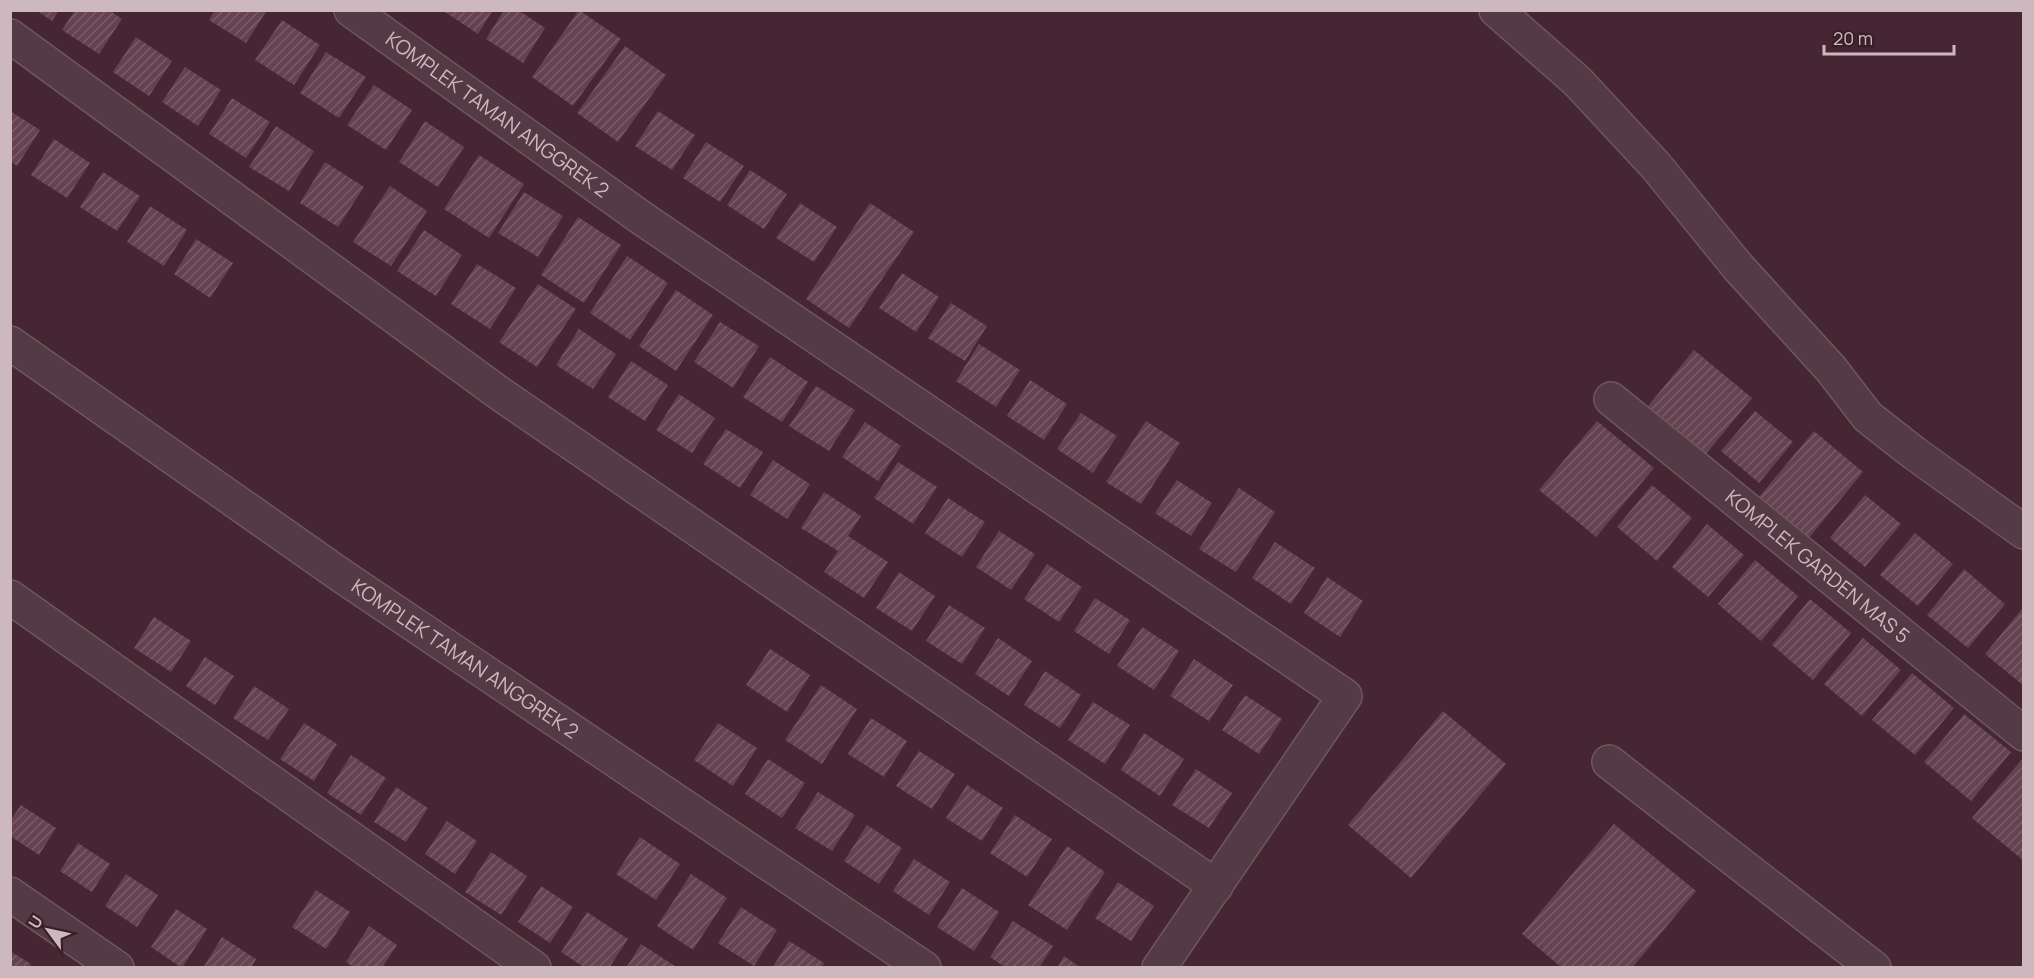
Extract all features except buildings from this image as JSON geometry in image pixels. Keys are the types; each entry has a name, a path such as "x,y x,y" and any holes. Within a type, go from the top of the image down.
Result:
{"street":[{"name":"KOMPLEK TAMAN ANGGREK 2","path":"351,10 643,219 1345,696 1216,886"},
{"path":"1496,10 1577,81 1656,166 1738,267 1831,369 1868,417 2024,532"},
{"path":"10,36 499,393 1216,886 1159,968"},
{"name":"KOMPLEK TAMAN ANGGREK 2","path":"10,343 342,576 924,968"},
{"name":"KOMPLEK GARDEN MAS 5","path":"1611,399 2024,734"},
{"path":"10,597 534,968"},
{"path":"1609,762 1874,968"},
{"path":"10,894 117,968"}]}
